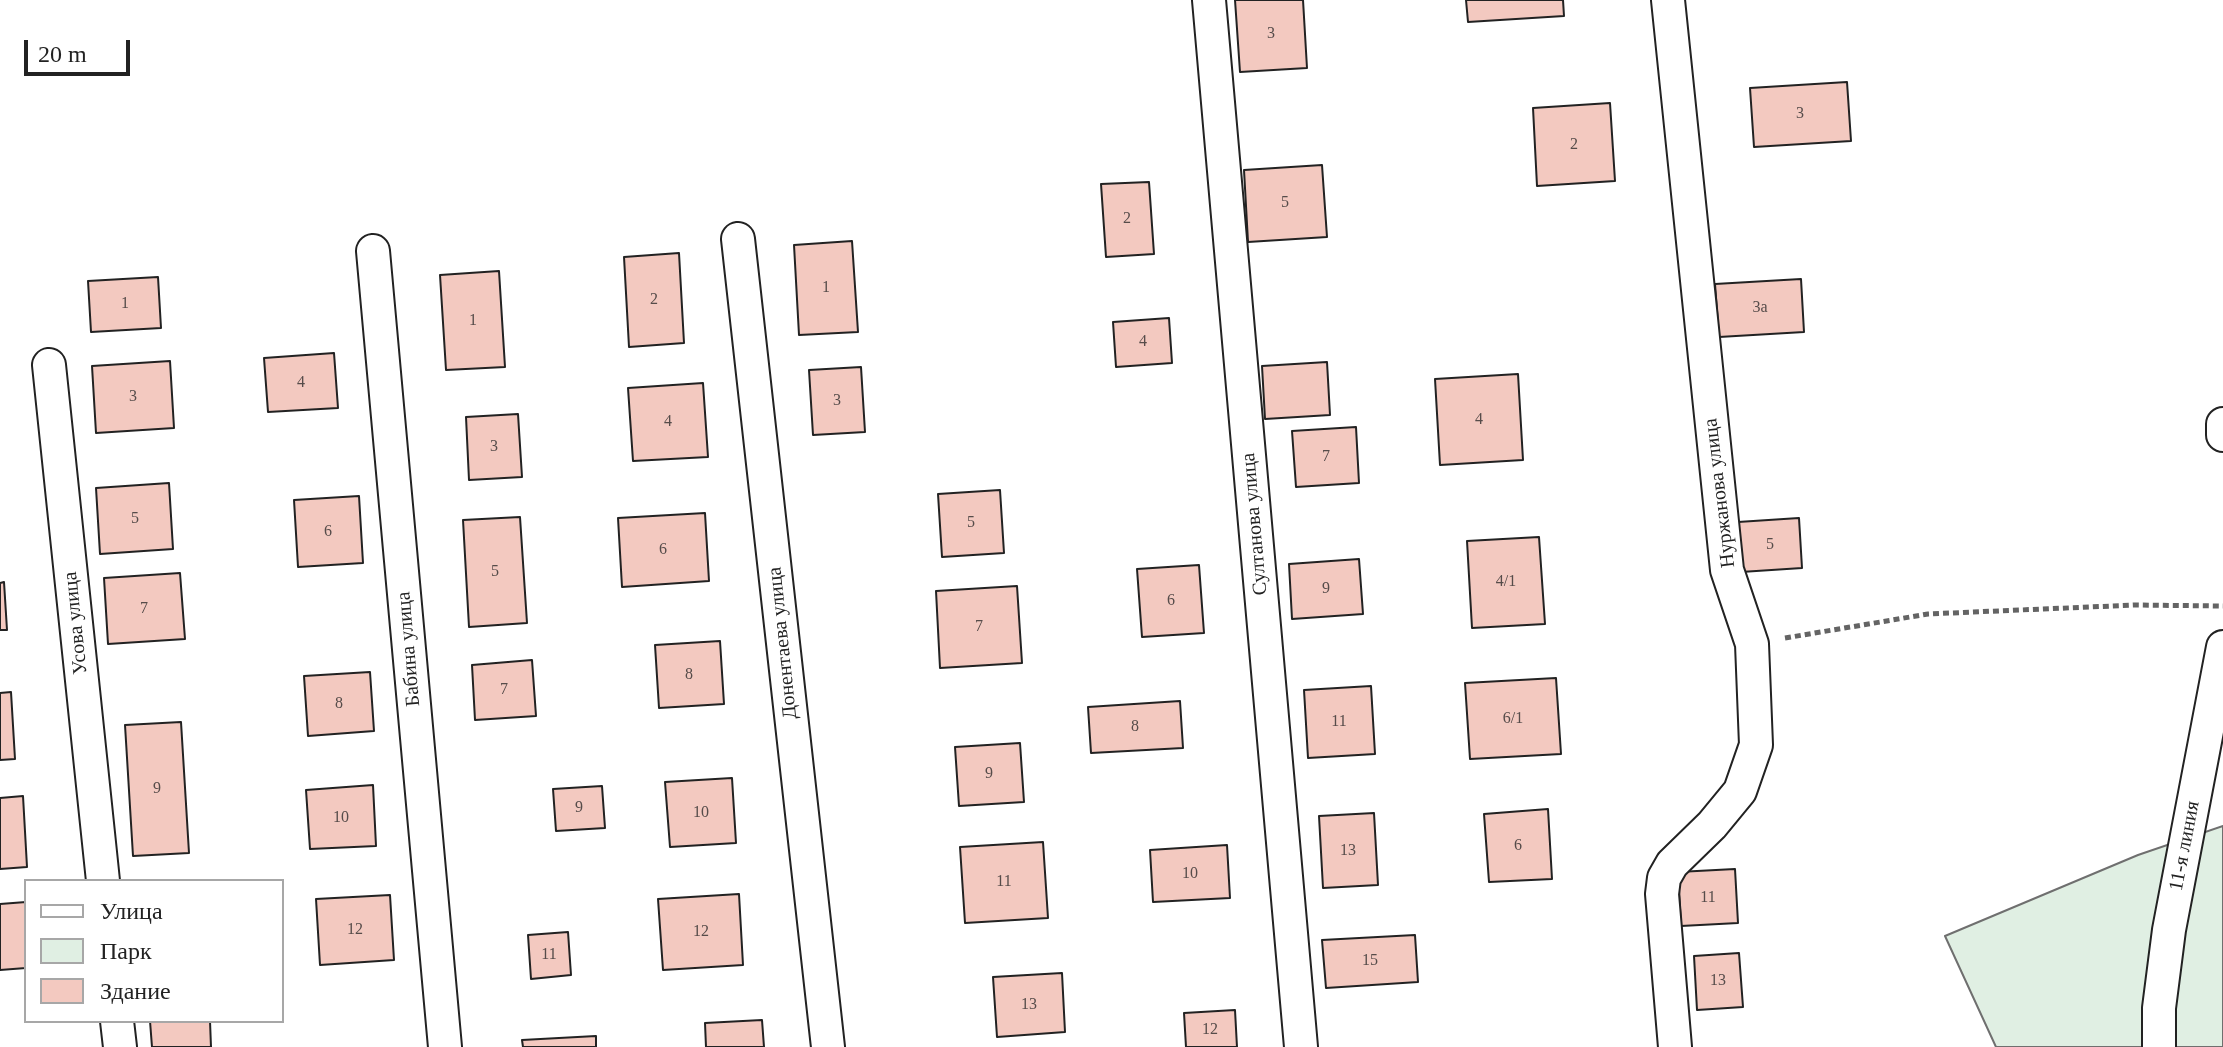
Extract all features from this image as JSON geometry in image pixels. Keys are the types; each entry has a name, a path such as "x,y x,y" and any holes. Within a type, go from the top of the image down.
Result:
{"street":[{"name":"Султанова улица","path":"1209,0 1301,1047"},
{"name":"Нуржанова улица","path":"1668,0 1727,570 1752,644 1756,745 1740,791 1712,825 1672,864 1664,878 1662,894 1675,1047"},
{"name":"Донентаева улица","path":"738,239 828,1047"},
{"name":"Бабина улица","path":"373,251 445,1047"},
{"name":"Усова улица","path":"49,365 103,879"},
{"path":"2223,424 2223,435"},
{"name":"11-я линия","path":"2159,1047 2159,1008 2169,930 2223,647"},
{"path":"117,1023 120,1047"}],"path":[{"path":"1752,644 1928,614 2135,605 2223,606"}],"green space":[{"path":"2223,826 2223,1047 1996,1047 1945,936 2138,855"}],"building":[{"path":"1235,0 1303,0 1307,68 1240,72"},
{"path":"1466,0 1563,0 1564,16 1468,22"},
{"path":"1847,82 1851,141 1754,147 1750,88"},
{"path":"1610,103 1615,181 1537,186 1533,108"},
{"path":"1322,165 1327,237 1248,242 1244,170"},
{"path":"1149,182 1154,254 1106,257 1101,184"},
{"path":"852,241 858,332 799,335 794,245"},
{"path":"679,253 684,343 629,347 624,257"},
{"path":"499,271 505,367 446,370 440,275"},
{"path":"158,277 161,328 91,332 88,281"},
{"path":"1801,279 1804,332 1719,337 1715,284"},
{"path":"1169,318 1172,363 1116,367 1113,322"},
{"path":"334,353 338,408 268,412 264,358"},
{"path":"170,361 174,428 96,433 92,366"},
{"path":"1327,362 1330,415 1265,419 1262,366"},
{"path":"861,367 865,432 813,435 809,370"},
{"path":"1518,374 1523,460 1440,465 1435,379"},
{"path":"703,383 708,457 633,461 628,388"},
{"path":"518,414 522,477 469,480 466,417"},
{"path":"1356,427 1359,483 1296,487 1292,431"},
{"path":"169,483 173,549 100,554 96,488"},
{"path":"1000,490 1004,553 942,557 938,494"},
{"path":"359,496 363,563 298,567 294,500"},
{"path":"705,513 709,581 622,587 618,518"},
{"path":"520,517 527,623 469,627 463,520"},
{"path":"1799,518 1802,568 1741,572 1738,522"},
{"path":"1539,537 1545,624 1472,628 1467,541"},
{"path":"1359,559 1363,614 1292,619 1289,564"},
{"path":"1199,565 1204,633 1142,637 1137,569"},
{"path":"180,573 185,639 108,644 104,578"},
{"path":"4,582 7,630 0,630 0,583"},
{"path":"1017,586 1022,663 940,668 936,591"},
{"path":"720,641 724,704 659,708 655,645"},
{"path":"532,660 536,716 475,720 472,665"},
{"path":"370,672 374,731 308,736 304,676"},
{"path":"1556,678 1561,754 1470,759 1465,683"},
{"path":"1371,686 1375,754 1308,758 1304,690"},
{"path":"11,692 15,759 0,760 0,693"},
{"path":"1180,701 1183,748 1091,753 1088,707"},
{"path":"181,722 189,853 133,856 125,725"},
{"path":"1020,743 1024,802 959,806 955,747"},
{"path":"732,778 736,843 670,847 665,782"},
{"path":"373,785 376,846 310,849 306,790"},
{"path":"602,786 605,828 556,831 553,789"},
{"path":"23,796 27,867 0,869 0,798"},
{"path":"1548,809 1552,879 1489,882 1484,814"},
{"path":"1374,813 1378,885 1323,888 1319,816"},
{"path":"1043,842 1048,918 965,923 960,847"},
{"path":"1227,845 1230,898 1153,902 1150,850"},
{"path":"1735,869 1738,923 1681,926 1678,872"},
{"path":"739,894 743,965 663,970 658,899"},
{"path":"390,895 394,960 320,965 316,899"},
{"path":"24,902 24,968 0,970 0,904"},
{"path":"568,932 571,975 531,979 528,935"},
{"path":"1415,935 1418,982 1326,988 1322,940"},
{"path":"1739,953 1743,1007 1697,1010 1694,956"},
{"path":"1062,973 1065,1032 997,1037 993,977"},
{"path":"1235,1010 1237,1047 1186,1047 1184,1013"},
{"path":"762,1020 764,1047 706,1047 705,1023"},
{"path":"150,1023 210,1023 211,1047 152,1047"},
{"path":"596,1036 596,1047 523,1047 522,1040"}]}
